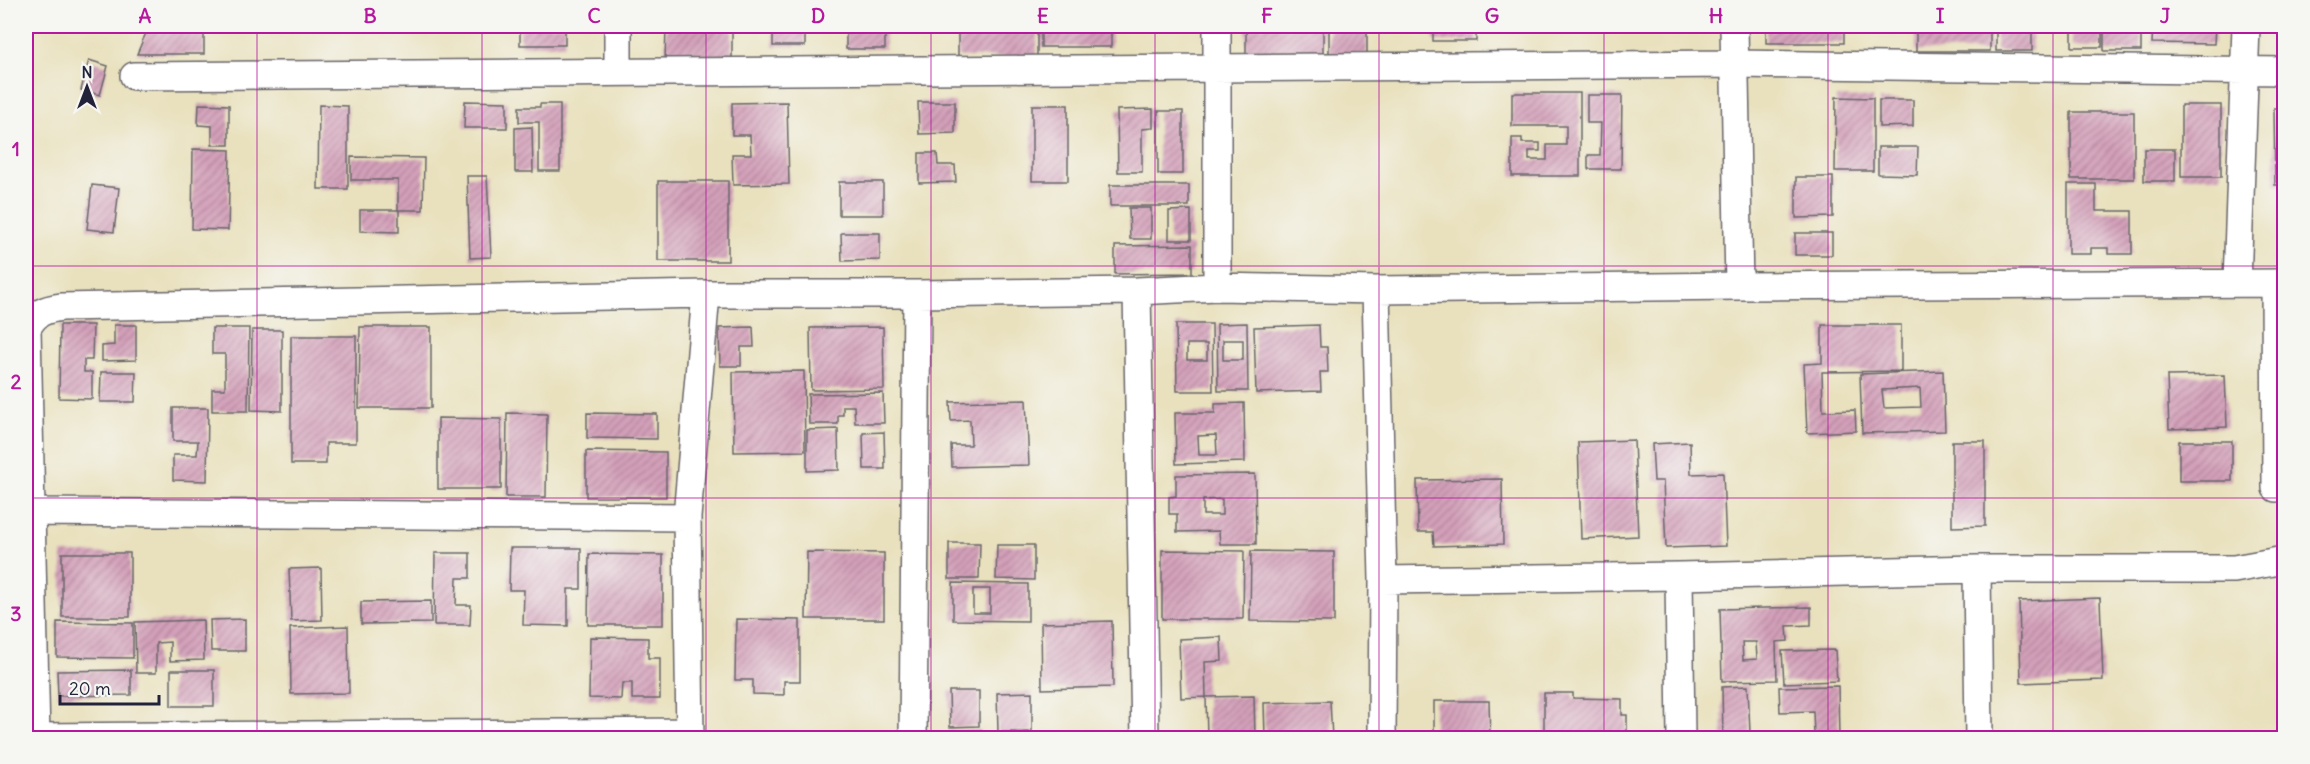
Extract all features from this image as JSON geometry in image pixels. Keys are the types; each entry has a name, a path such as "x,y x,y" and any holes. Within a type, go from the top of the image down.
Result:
{"street":[{"path":"618,26 618,72"},
{"path":"1217,26 1217,287"},
{"path":"1734,26 1739,286"},
{"path":"2237,283 2246,26"},
{"path":"134,76 1734,64 2284,71"},
{"path":"706,294 687,517 690,735 36,738 27,329 35,315 46,309 62,307 706,294 1137,291 1217,287 1376,290 2279,283 2276,488"},
{"path":"1376,290 1383,580 1382,738"},
{"path":"1137,291 1145,738"},
{"path":"913,738 917,294"},
{"path":"30,512 687,517"},
{"path":"1383,580 1977,569 2235,569 2284,560"},
{"path":"1977,569 1978,738"},
{"path":"1679,576 1681,738"}],"building":[{"path":"149,26 204,26 204,54 137,54"},
{"path":"520,26 565,26 565,45 520,45"},
{"path":"666,26 732,26 732,62 665,61"},
{"path":"773,26 805,26 805,46 773,46"},
{"path":"846,26 885,26 885,49 846,49"},
{"path":"958,26 1037,26 1037,57 958,57"},
{"path":"1041,26 1111,26 1111,47 1041,47"},
{"path":"1246,26 1323,26 1323,54 1246,54"},
{"path":"1329,26 1367,26 1367,54 1329,54"},
{"path":"1433,26 1476,26 1476,41 1433,41"},
{"path":"1766,26 1844,26 1844,43 1766,43"},
{"path":"1916,26 1990,26 1990,51 1916,51"},
{"path":"1996,26 2032,26 2032,51 1996,51"},
{"path":"2072,26 2102,26 2102,47 2072,47"},
{"path":"2104,26 2141,26 2141,51 2104,51"},
{"path":"2153,26 2215,26 2214,44 2152,43"},
{"path":"89,60 108,66 100,95 81,90"},
{"path":"1512,93 1580,93 1580,176 1512,176 1512,138 1522,138 1522,143 1540,143 1540,151 1529,151 1529,160 1547,160 1547,145 1566,145 1566,126 1512,126"},
{"path":"1587,95 1622,95 1621,169 1588,169 1588,155 1600,155 1601,123 1587,123"},
{"path":"1836,97 1873,98 1873,171 1835,171"},
{"path":"1879,100 1913,100 1913,126 1879,127"},
{"path":"465,101 507,102 507,128 464,128"},
{"path":"787,102 789,184 733,185 732,154 751,154 750,135 732,135 732,103"},
{"path":"918,102 955,102 955,133 919,134"},
{"path":"199,104 229,105 229,145 212,145 212,126 198,125"},
{"path":"540,104 560,104 560,171 539,171 539,122 519,122 519,107 540,107"},
{"path":"319,105 348,106 348,189 318,189"},
{"path":"1032,105 1068,105 1068,181 1032,181"},
{"path":"2181,105 2221,105 2221,177 2181,177"},
{"path":"2274,108 2284,108 2284,185 2275,185"},
{"path":"1153,109 1153,128 1142,129 1142,172 1118,172 1117,110"},
{"path":"1158,111 1183,111 1183,174 1158,174"},
{"path":"2071,112 2134,112 2134,179 2071,179"},
{"path":"532,127 533,172 515,172 515,128"},
{"path":"1878,147 1918,147 1917,175 1878,174"},
{"path":"193,149 230,150 228,230 192,229"},
{"path":"2144,149 2175,149 2175,181 2144,181"},
{"path":"919,153 937,153 938,165 955,165 956,182 919,183"},
{"path":"351,157 424,158 423,210 399,210 399,232 360,231 360,210 398,210 398,180 351,180"},
{"path":"467,176 487,176 491,257 470,258"},
{"path":"1796,177 1833,177 1833,217 1796,218"},
{"path":"658,181 728,181 728,261 658,261"},
{"path":"839,182 883,182 883,215 839,215"},
{"path":"2068,184 2096,184 2096,211 2132,211 2132,254 2108,254 2108,248 2091,248 2091,254 2068,254"},
{"path":"92,185 119,188 114,232 87,229"},
{"path":"1110,185 1189,185 1189,206 1110,206"},
{"path":"1129,208 1151,208 1151,239 1130,239"},
{"path":"1191,210 1191,240 1169,240 1169,211"},
{"path":"841,233 880,233 880,260 842,261"},
{"path":"1795,233 1832,233 1832,255 1795,255"},
{"path":"1192,245 1192,273 1115,274 1115,246"},
{"path":"1247,323 1248,391 1218,391 1217,324","holes":["1223,340 1243,340 1243,360 1223,360"]},
{"path":"1176,324 1212,324 1213,391 1177,391","holes":["1187,344 1207,344 1207,360 1187,360"]},
{"path":"60,325 93,325 92,360 84,360 84,372 92,372 92,399 59,398"},
{"path":"114,325 136,325 136,360 102,361 102,346 114,345"},
{"path":"1319,325 1320,347 1327,347 1328,372 1320,372 1321,391 1256,393 1254,327"},
{"path":"1822,325 1901,325 1901,371 1822,372 1823,411 1855,410 1856,431 1807,433 1804,364 1822,363"},
{"path":"360,327 431,327 431,408 359,408"},
{"path":"753,327 754,347 741,347 741,366 720,366 719,328"},
{"path":"883,327 884,389 811,390 810,328"},
{"path":"212,328 249,328 248,411 212,411 212,389 225,389 225,354 212,354"},
{"path":"252,330 282,330 282,411 251,410"},
{"path":"291,336 356,336 356,443 326,443 326,464 291,464"},
{"path":"804,371 805,451 734,452 733,372"},
{"path":"1943,371 1945,431 1862,433 1860,374","holes":["1920,388 1921,407 1884,408 1882,390"]},
{"path":"101,372 136,372 135,402 100,402"},
{"path":"2225,375 2227,427 2169,429 2167,376"},
{"path":"883,393 884,423 855,423 854,406 843,406 843,415 838,415 838,424 809,424 808,394"},
{"path":"1026,400 1029,465 952,467 951,445 971,445 970,420 951,421 950,402"},
{"path":"1244,403 1245,462 1176,464 1175,413 1215,413 1215,404","holes":["1216,435 1217,455 1199,455 1198,436"]},
{"path":"173,408 208,408 207,481 173,480 173,455 197,455 198,441 173,441"},
{"path":"507,413 547,414 546,497 506,497"},
{"path":"587,413 657,414 657,439 587,438"},
{"path":"438,418 501,419 501,489 438,489"},
{"path":"838,429 839,470 807,471 807,430"},
{"path":"884,432 885,469 864,469 863,433"},
{"path":"1634,440 1638,536 1581,539 1578,442"},
{"path":"1952,441 1985,441 1985,526 1952,527"},
{"path":"2179,441 2232,441 2232,481 2179,481"},
{"path":"1690,442 1691,474 1723,473 1726,546 1666,548 1663,481 1654,481 1652,444"},
{"path":"586,451 666,452 666,497 586,497"},
{"path":"1255,474 1256,544 1220,544 1219,531 1177,532 1177,514 1169,514 1169,497 1176,496 1176,475","holes":["1222,499 1222,515 1203,515 1203,500"]},
{"path":"1502,479 1503,544 1434,546 1433,532 1418,532 1417,480"},
{"path":"949,543 980,543 979,579 949,579"},
{"path":"997,545 1034,545 1034,580 996,579"},
{"path":"510,548 581,548 581,589 568,589 568,626 523,625 524,590 509,590"},
{"path":"1162,550 1244,551 1243,619 1162,619"},
{"path":"1251,551 1334,552 1334,622 1250,621"},
{"path":"807,552 884,553 884,619 806,619"},
{"path":"62,553 130,553 130,617 62,617"},
{"path":"435,553 470,553 470,578 457,578 456,605 471,605 470,625 434,625"},
{"path":"589,554 663,555 663,625 588,625"},
{"path":"321,568 322,620 291,621 289,569"},
{"path":"953,583 1028,584 1028,621 953,620","holes":["973,589 990,589 990,613 973,613"]},
{"path":"2100,598 2103,680 2021,683 2019,601"},
{"path":"431,601 431,623 361,624 361,602"},
{"path":"1811,607 1811,625 1787,626 1788,641 1776,642 1777,680 1722,681 1720,609","holes":["1742,642 1756,642 1757,659 1743,660"]},
{"path":"245,619 245,651 211,651 210,620"},
{"path":"736,619 800,620 800,681 784,681 784,695 753,694 753,680 735,680"},
{"path":"203,620 204,660 170,661 170,642 156,643 156,673 136,673 135,622"},
{"path":"1112,621 1113,687 1042,689 1041,623"},
{"path":"57,622 133,623 133,658 57,657"},
{"path":"348,626 349,693 291,694 290,628"},
{"path":"590,637 648,638 648,658 660,658 660,699 632,699 632,683 622,683 621,699 589,698"},
{"path":"1221,637 1222,661 1205,662 1206,697 1181,698 1179,639"},
{"path":"1835,650 1837,681 1784,683 1782,651"},
{"path":"131,670 131,695 58,696 57,671"},
{"path":"171,670 214,670 214,706 171,706"},
{"path":"1748,686 1750,733 1762,733 1762,738 1723,738 1722,687"},
{"path":"1838,686 1839,738 1782,738 1782,735 1814,735 1813,711 1780,712 1779,687"},
{"path":"949,691 979,691 979,726 950,727"},
{"path":"1032,692 1032,732 998,732 997,693"},
{"path":"1544,693 1573,693 1573,698 1622,699 1622,715 1627,715 1627,738 1544,738"},
{"path":"1254,696 1255,738 1207,738 1206,697"},
{"path":"1330,701 1332,738 1265,738 1264,703"},
{"path":"1434,701 1489,701 1490,738 1434,738"},
{"path":"981,730 981,738 950,738 950,731"}]}
